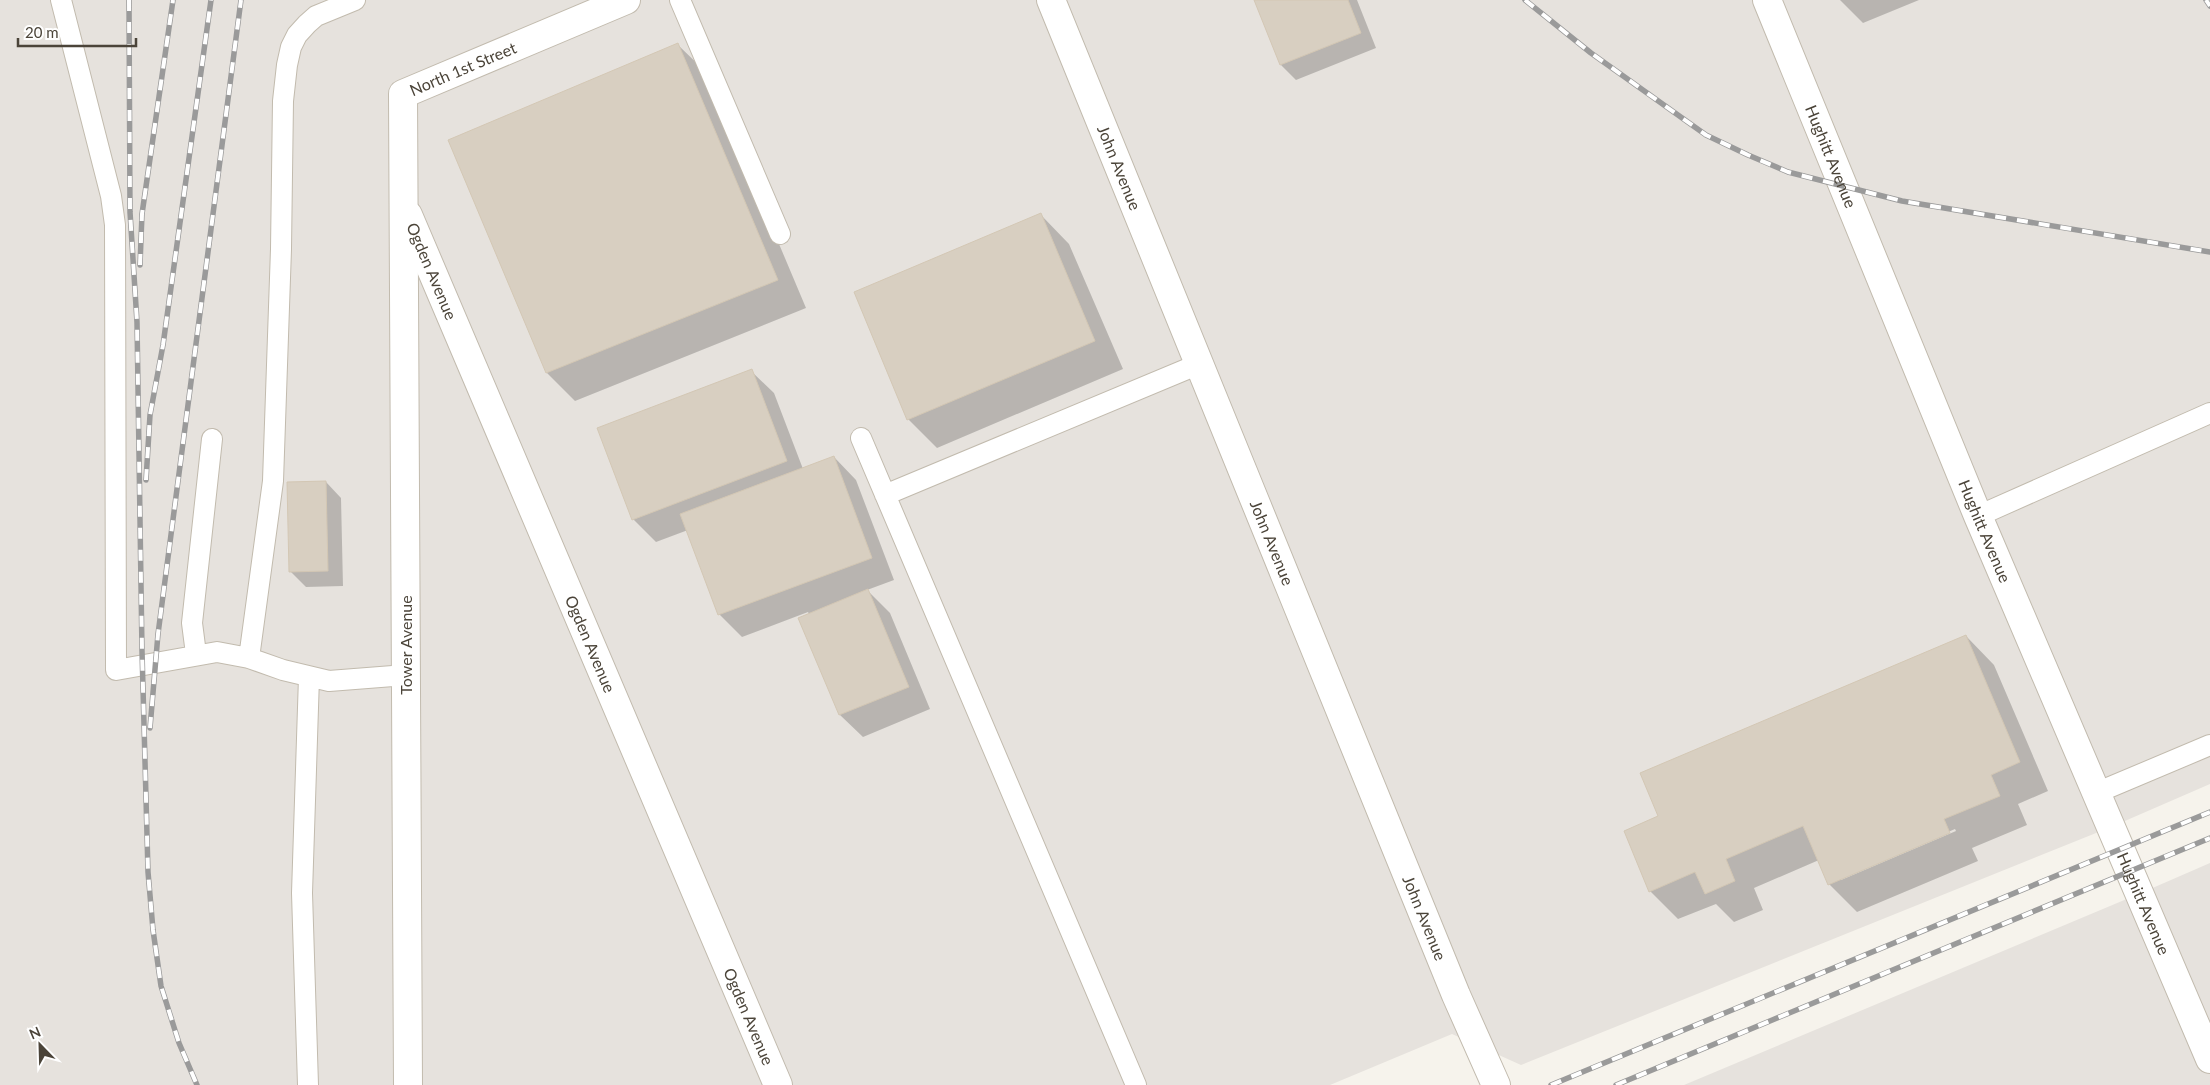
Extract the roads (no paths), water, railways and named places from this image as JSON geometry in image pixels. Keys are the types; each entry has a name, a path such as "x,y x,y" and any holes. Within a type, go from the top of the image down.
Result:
{"street":[{"name":"North 1st Street","path":"403,204 403,94 626,0"},
{"name":"John Avenue","path":"1051,0 1456,995 1496,1085"},
{"name":"Hughitt Avenue","path":"1767,0 1978,516 2210,1059"},
{"name":"Tower Avenue","path":"403,204 408,1085"},
{"name":"Ogden Avenue","path":"403,204 778,1085"}],"lane":[{"path":"60,0 111,196 114,225 116,670 196,654 217,652 249,658 309,677 330,681 406,675"},
{"path":"249,658 272,481 281,249 283,101 287,65 294,41 307,24 316,16 355,0"},
{"path":"680,0 780,234"},
{"path":"885,494 1199,364"},
{"path":"1978,516 2210,413"},
{"path":"861,438 1136,1085"},
{"path":"196,654 192,623 212,439"},
{"path":"308,1085 302,893 309,677"},
{"path":"2096,793 2210,745"}],"railway":[{"path":"129,0 130,212 137,322 142,651 148,872 153,930 161,986 179,1043 197,1085"},
{"path":"140,265 142,214 173,0"},
{"path":"146,480 150,415 163,345 211,0"},
{"path":"150,728 158,634 241,0"},
{"path":"1525,0 1591,53 1706,135 1788,172 1902,201 2210,252"},
{"path":"2206,0 2210,6"},
{"path":"1551,1085 2210,812"},
{"path":"1616,1085 2210,838"}]}
